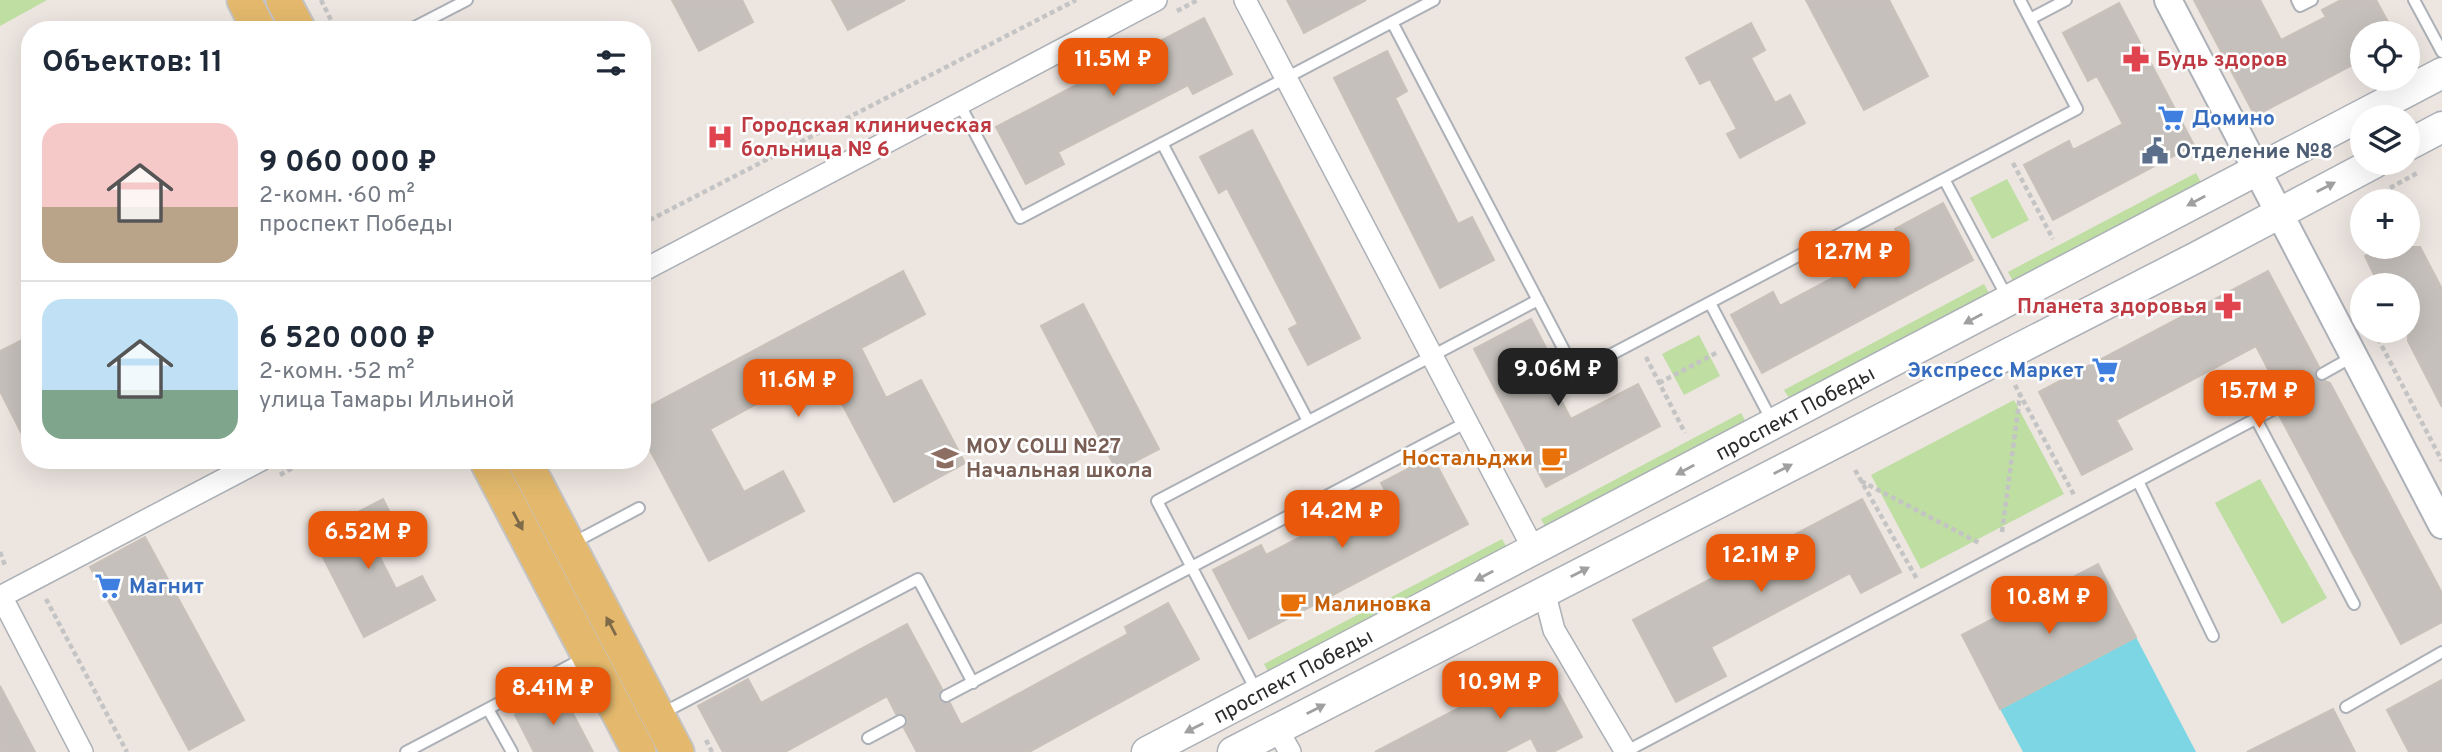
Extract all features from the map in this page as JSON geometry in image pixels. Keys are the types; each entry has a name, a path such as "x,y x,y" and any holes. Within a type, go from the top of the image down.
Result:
{"main road":[{"path":"244,0 255,21"},
{"path":"284,0 294,21"},
{"name":"проспект Победы","path":"1147,752 2442,73"},
{"path":"2420,140 2440,133"},
{"name":"проспект Победы","path":"1233,752 1283,741 1544,591 2351,175"},
{"path":"491,469 639,752"},
{"path":"529,469 677,752"}],"street":[{"path":"651,264 1156,0"},
{"path":"1245,0 1534,550"},
{"path":"2168,0 2442,525"},
{"path":"82,752 1,596 244,469"},
{"path":"1544,591 1554,630 1625,752"}],"lane":[{"path":"426,21 467,0"},
{"path":"959,103 1020,218 1434,0"},
{"path":"1392,22 1576,373 2077,109 2020,0"},
{"path":"2030,19 2066,0"},
{"path":"2297,0 2300,6 2312,0"},
{"path":"2414,0 2442,52"},
{"path":"1162,143 1308,421"},
{"path":"1944,179 2008,300"},
{"path":"1258,695 1157,501 1538,300"},
{"path":"1710,303 1773,424"},
{"path":"2322,373 2354,356"},
{"path":"1625,752 2297,397"},
{"path":"2256,419 2354,604"},
{"path":"946,696 1467,422"},
{"path":"2138,481 2213,636"},
{"path":"569,545 639,508"},
{"path":"658,716 918,579 972,682"},
{"path":"2346,707 2442,652"},
{"path":"406,752 589,656"},
{"path":"488,709 512,752"},
{"path":"868,737 900,721"}],"path":[{"path":"320,0 331,21"},
{"path":"651,220 1076,0"},
{"path":"2004,147 2053,239"},
{"path":"2388,189 2431,166"},
{"path":"1637,341 1685,433"},
{"path":"2380,343 2442,461"},
{"path":"1659,383 1731,344"},
{"path":"2015,385 2082,510"},
{"path":"1861,481 1999,554 2020,395"},
{"path":"1855,470 1926,593"},
{"path":"41,590 127,752"}],"green space":[{"path":"0,0 47,0 0,26"},
{"path":"2196,173 2202,184 2014,283 2008,272"},
{"path":"2007,179 2029,220 1992,239 1970,198"},
{"path":"1984,284 1990,295 1791,401 1784,390"},
{"path":"1699,335 1720,376 1684,395 1662,354"},
{"path":"2014,400 2064,494 1921,569 1871,475"},
{"path":"1741,413 1747,424 1547,530 1541,519"},
{"path":"2260,479 2327,598 2282,624 2215,503"},
{"path":"1502,539 1508,550 1270,675 1264,664"}],"water":[{"path":"2136,637 2196,752 2023,752 2000,709"}],"building":[{"path":"672,0 742,0 753,22 699,51"},
{"path":"832,0 905,0 848,30"},
{"path":"1287,0 1366,0 1304,33"},
{"path":"1806,0 1889,0 1928,76 1864,110"},
{"path":"2194,0 2260,0 2281,40 2326,17 2322,10 2341,0 2376,0 2387,21 2350,21 2350,66 2255,116"},
{"path":"2119,3 2194,145 2053,220 2024,165 2069,141 2073,150 2123,124 2097,76 2088,81 2063,33"},
{"path":"1204,18 1232,74 1193,94 1188,85 1058,152 1064,164 1026,184 996,127"},
{"path":"1751,23 1765,50 1751,58 1775,103 1790,95 1805,123 1740,158 1727,134 1737,129 1710,79 1700,84 1686,58"},
{"path":"1387,51 1407,91 1395,98 1458,224 1472,217 1494,260 1440,288 1334,78"},
{"path":"1252,130 1360,338 1308,365 1289,329 1298,324 1227,188 1219,193 1200,157"},
{"path":"1943,203 1973,260 1762,373 1731,315 1773,292 1780,306 1902,241 1895,229"},
{"path":"2420,247 2442,289 2442,407 2409,343 2420,343 2420,273 2373,273 2366,259 2420,259"},
{"path":"903,271 925,314 861,348 886,398 921,380 965,463 894,502 823,368 710,429 744,492 783,471 804,511 709,561 651,452 651,405"},
{"path":"2268,271 2319,367 2315,377 2330,383 2442,593 2442,622 2401,644 2279,415 2301,404 2304,394 2297,389 2282,396 2256,346 2116,420 2132,449 2082,475 2039,392"},
{"path":"1083,304 1159,449 1117,471 1041,326"},
{"path":"1531,319 1556,367 1546,372 1571,419 1638,384 1660,426 1546,487 1474,349"},
{"path":"21,340 21,432 0,391 0,351"},
{"path":"1432,456 1468,524 1249,639 1213,570 1261,545 1266,555 1386,492 1381,483"},
{"path":"383,499 395,523 369,536 396,589 422,576 435,600 364,637 312,536"},
{"path":"1862,499 1901,572 1861,593 1850,573 1711,647 1726,676 1676,702 1633,620"},
{"path":"145,537 244,720 189,750 90,567"},
{"path":"2098,564 2136,637 2000,709 1962,635"},
{"path":"1168,603 1199,659 1029,752 917,752 904,728 908,722 907,717 896,714 887,696 785,752 723,752 698,706 748,679 761,703 907,624 942,689 939,700 950,703 961,725 1128,634 1125,627"},
{"path":"1543,664 1582,737 1553,752 1538,752 1531,738 1504,752 1375,752"},
{"path":"2442,680 2442,752 2409,752 2387,710"},
{"path":"0,686 35,752 0,752"},
{"path":"561,691 593,752 534,752 515,715"},
{"path":"2333,709 2355,752 2247,752"}],"place":[{"name":"Будь здоров","path":"2136,59"},
{"name":"Домино","path":"2171,118"},
{"name":"Городская клиническая больница № 6","path":"720,137"},
{"name":"Отделение №8","path":"2155,151"},
{"name":"Планета здоровья","path":"2228,306"},
{"name":"Экспресс Маркет","path":"2105,370"},
{"name":"МОУ СОШ №27 Начальная школа","path":"945,458"},
{"name":"Ностальджи","path":"1554,458"},
{"name":"Магнит","path":"108,586"},
{"name":"Малиновка","path":"1293,604"}]}
